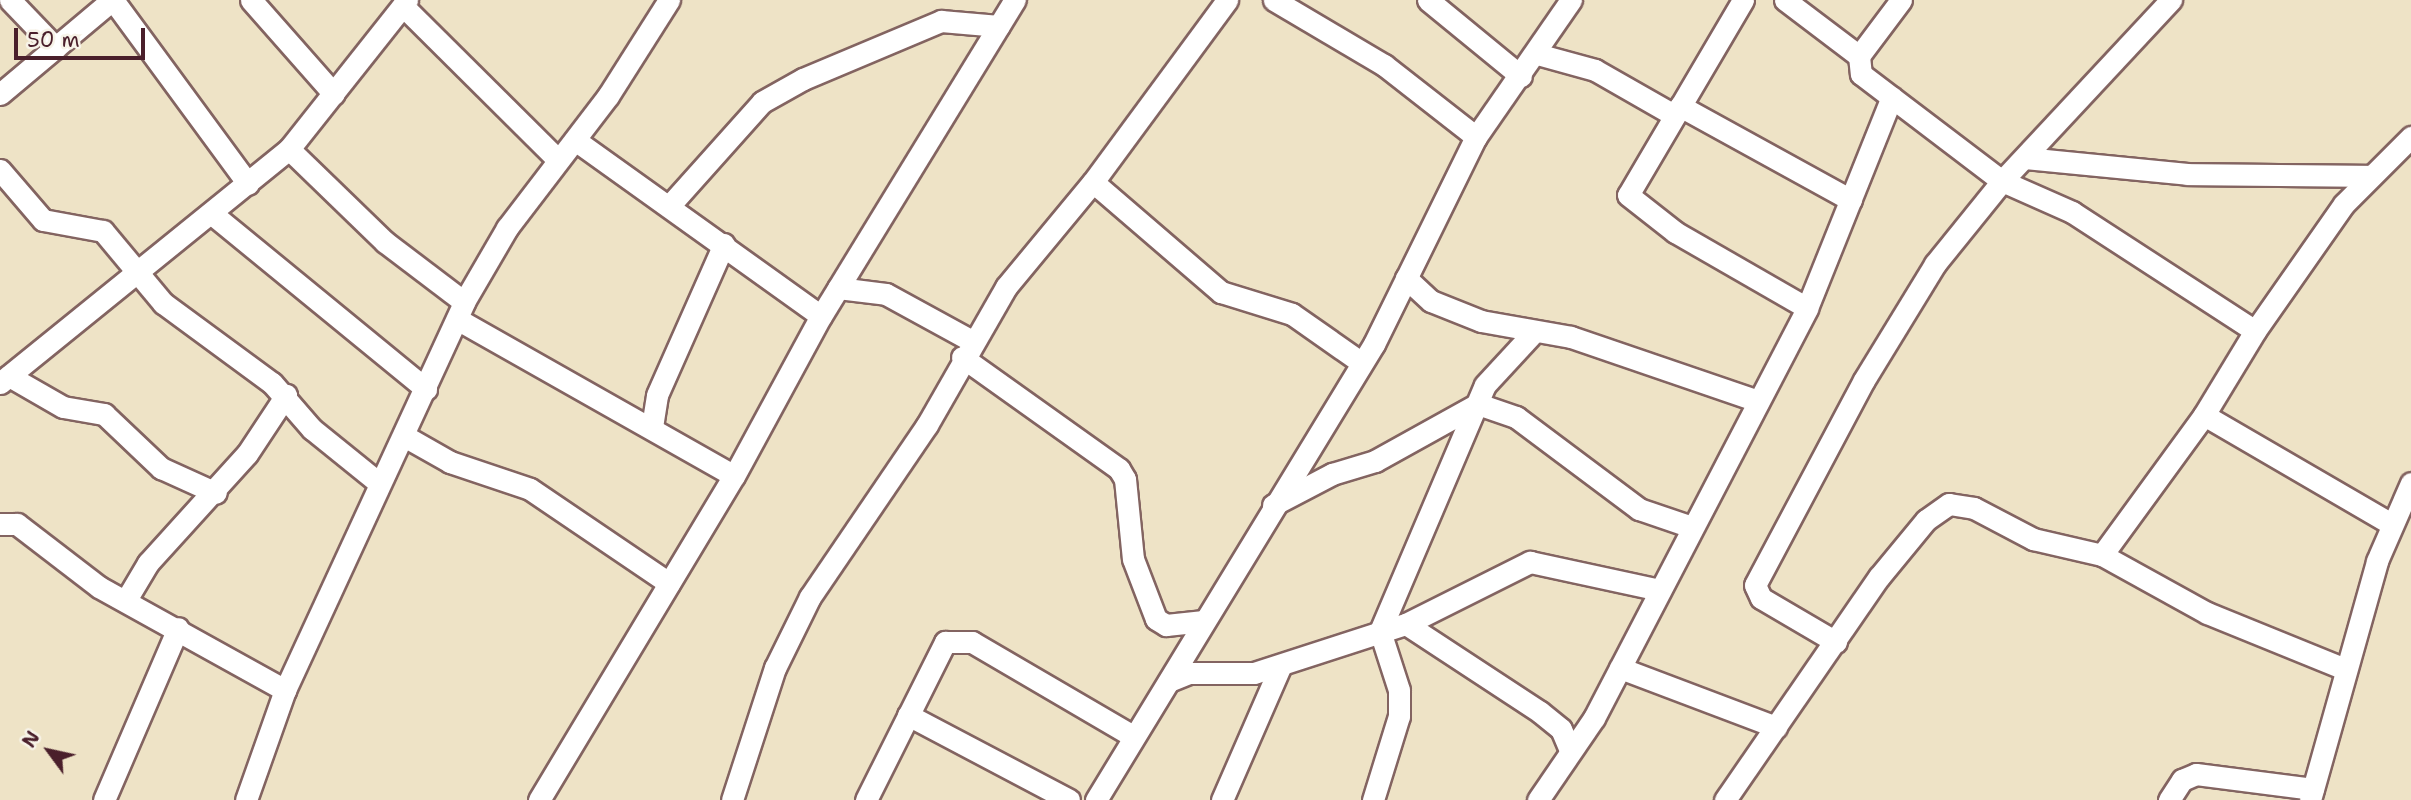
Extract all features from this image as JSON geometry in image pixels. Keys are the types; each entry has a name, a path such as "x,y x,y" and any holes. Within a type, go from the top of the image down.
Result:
{"street":[{"path":"10,0 56,48"},
{"path":"0,94 112,0 248,184"},
{"path":"251,0 334,94"},
{"path":"246,800 285,690 379,483 406,437 460,310 507,228 575,140 669,0"},
{"path":"539,800 734,476 821,316 1016,0"},
{"path":"732,800 775,668 803,610 927,425 967,349 1017,271 1093,181 1227,0"},
{"path":"1274,0 1373,57 1475,137"},
{"path":"1428,0 1521,76"},
{"path":"1096,800 1169,681 1269,507 1362,363 1475,137 1537,54 1571,0"},
{"path":"1743,0 1628,195 1633,204 1807,308"},
{"path":"1785,0 1859,56"},
{"path":"1901,0 1859,56 1861,74 2002,181 2072,212 2255,331"},
{"path":"1836,642 1761,598 1755,585 1892,332 1935,264 2002,181 2171,0"},
{"path":"216,493 161,468 104,414 64,407 5,379 132,272 211,213 289,149 405,3 558,160"},
{"path":"670,205 762,102 803,79 941,21 999,26"},
{"path":"1537,54 1595,70 1851,200"},
{"path":"1538,800 1620,668 1689,526 1807,308 1892,97"},
{"path":"2102,555 2204,415 2308,250 2371,176 2411,137"},
{"path":"575,140 670,205 821,316"},
{"path":"289,149 460,310 734,476"},
{"path":"2025,158 2187,174 2371,176"},
{"path":"0,170 43,220 103,231 132,272 197,333 286,395 312,429 379,483"},
{"path":"1093,181 1221,292 1292,314 1362,363"},
{"path":"211,213 426,389"},
{"path":"652,427 657,395 724,244"},
{"path":"1406,278 1431,301 1533,333 1570,337 1758,401"},
{"path":"838,288 886,294 967,349 1119,468 1125,480 1133,559 1156,619 1166,625 1204,621"},
{"path":"1373,800 1399,716 1399,690 1380,631 1493,372 1533,333"},
{"path":"126,600 148,563 216,493 286,395"},
{"path":"1269,507 1332,474 1375,461 1478,404 1516,416 1639,509 1689,526"},
{"path":"2204,415 2391,524"},
{"path":"406,437 450,462 530,488 669,583"},
{"path":"2169,800 2182,780 2196,774 2311,794 2345,669 2391,524 2411,483"},
{"path":"1725,800 1901,550 1949,504 1974,508 2033,539 2102,555 2207,612 2345,669"},
{"path":"0,524 17,524 83,577 285,690"},
{"path":"1169,681 1280,664 1406,624 1530,562 1660,590"},
{"path":"1406,624 1540,712 1562,729 1570,750"},
{"path":"104,800 178,628"},
{"path":"870,799 937,651 957,640 1008,662 1133,736"},
{"path":"1222,800 1280,664"},
{"path":"1620,668 1776,727"},
{"path":"908,715 1069,800"}]}
